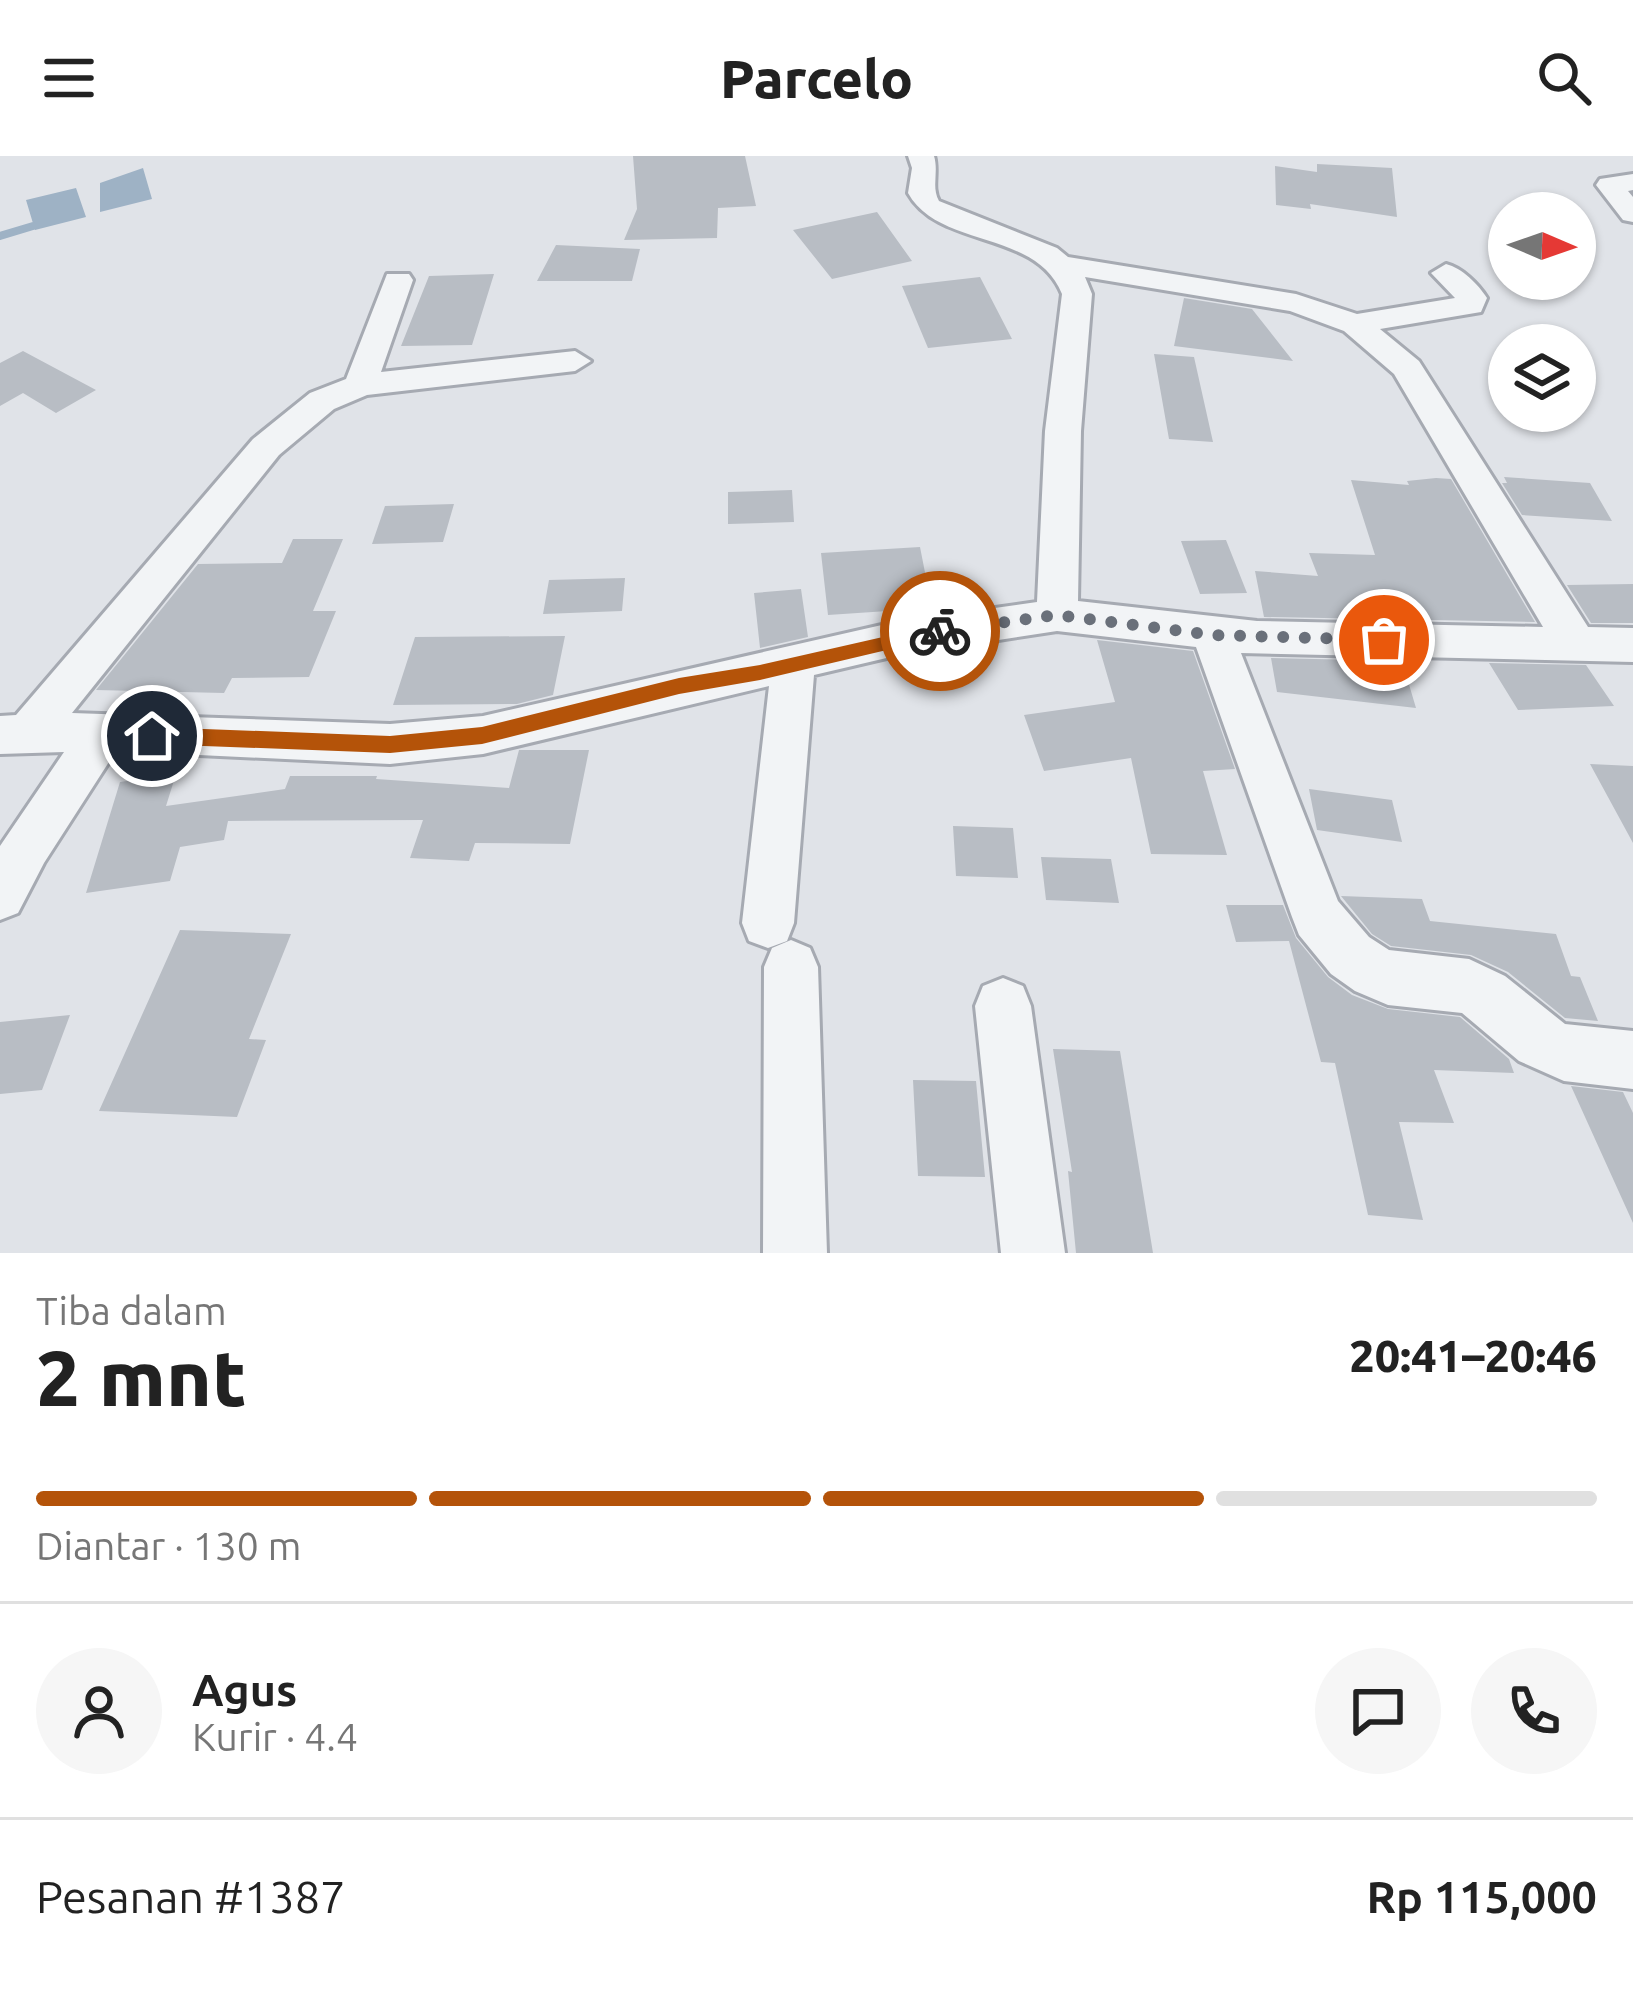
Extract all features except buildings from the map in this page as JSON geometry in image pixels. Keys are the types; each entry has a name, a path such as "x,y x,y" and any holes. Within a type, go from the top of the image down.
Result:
{"street":[{"path":"921,156 925,168 921,193 929,206 1022,241 1059,264 1296,303 1355,324 1407,368 1577,646"},
{"path":"1633,182 1609,185 1633,214"},
{"path":"1057,615 1063,431 1077,294 1059,264"},
{"path":"1355,324 1470,305 1472,298 1446,273"},
{"path":"360,386 398,280"},
{"path":"14,734 266,447 322,401 360,386 575,361"},
{"path":"14,734 104,731 293,742 413,742 482,735 895,639 1057,615 1213,635 1298,632 1633,645"},
{"path":"1213,635 1318,917 1345,955 1366,971 1396,982 1465,985 1551,1048 1583,1058 1633,1060"},
{"path":"793,666 779,945 796,1253"},
{"path":"0,896 104,731"},
{"path":"1003,1006 1033,1253"}],"water":[{"path":"143,168 152,199 100,212 100,183"},
{"path":"76,188 86,217 35,230 26,200"}],"waterway":[{"path":"0,236 33,226"}],"way so far":[{"path":"940,631 1057,615 1213,635 1384,640"}],"route":[{"path":"152,736 390,744 482,735 679,686 760,673 940,631"}]}
